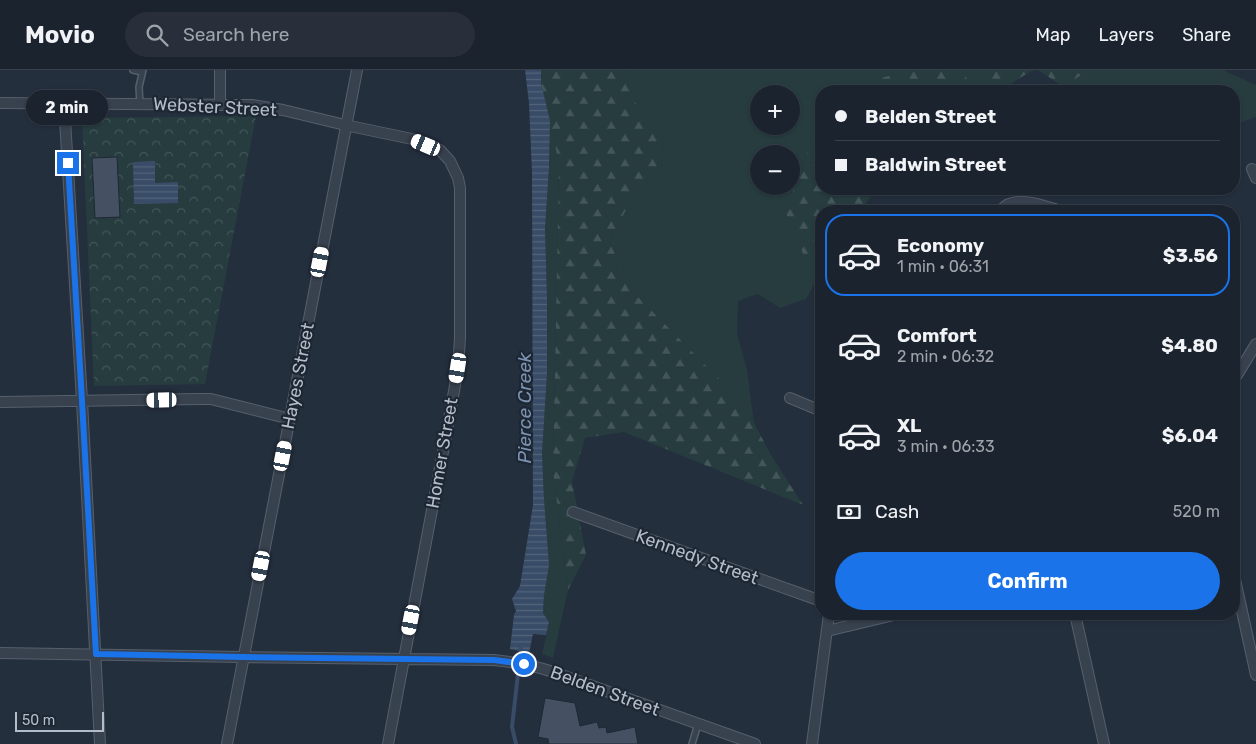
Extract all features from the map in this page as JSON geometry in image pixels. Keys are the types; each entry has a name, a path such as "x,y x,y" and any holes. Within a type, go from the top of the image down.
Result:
{"street":[{"path":"220,70 220,105"},
{"name":"Hayes Street","path":"227,744 357,70"},
{"name":"Webster Street","path":"0,103 252,105 412,139 440,150 450,161"},
{"path":"64,103 100,744"},
{"name":"Homer Street","path":"388,744 458,368 460,338 460,188 458,178 450,161"},
{"path":"1007,205 1020,202 1038,205"},
{"path":"1240,370 1256,344"},
{"path":"790,398 815,408"},
{"path":"0,402 211,400 290,419"},
{"name":"Kennedy Street","path":"573,512 815,599"},
{"path":"1240,602 1256,675"},
{"path":"812,744 828,620"},
{"path":"827,630 871,620"},
{"path":"1077,620 1104,744"},
{"name":"Belden Street","path":"0,653 509,661 540,668 755,744"}],"lane":[{"path":"133,70 142,71 140,104"},
{"path":"692,744 698,724"}],"green space":[{"path":"541,70 625,70 632,99 663,132 661,171 634,195 609,242 637,296 735,395 803,505 624,432 585,438 572,481 586,555 568,590 553,471 559,164 541,83"},
{"path":"625,70 1033,70 1009,85 815,85 815,195 871,195 865,205 815,205 815,283 806,299 780,308 758,294 738,301 737,333 747,370 754,423 735,395 637,296 609,242 634,195 661,171 663,132 631,99"},
{"path":"912,70 960,70 969,81 986,79 991,70 1033,70 1009,85 865,85 873,80"},
{"path":"1038,70 1223,70 1256,85 1256,117 1240,123 1240,85 1061,85"},
{"path":"1038,70 1072,70 1081,75 1067,85 1061,85"},
{"path":"256,116 205,384 94,386 82,118"},
{"path":"550,121 559,164 553,471 568,590 553,658 542,654 549,622 543,613 544,500 542,453 547,374 545,229"},
{"path":"815,138 815,195 871,195 865,205 815,205 815,251 804,256 785,211 791,195 800,195 800,171 810,145"}],"water":[{"path":"525,70 541,70 541,83 550,121 545,229 547,374 542,453 549,565 543,613 549,622 546,635 533,634 529,653 510,649 516,611 512,599 520,586 533,505 532,172 529,103"},
{"path":"155,161 155,183 178,182 178,203 134,204 133,162"}],"building":[{"path":"117,157 120,217 95,218 92,158"},
{"path":"545,698 575,703 580,726 597,722 599,728 606,727 607,733 635,727 638,744 549,744 548,739 538,737"}],"waterway":[{"name":"Pierce Creek","path":"516,744 512,727 521,647"}],"route":[{"path":"68,163 96,654 494,660 524,664"}]}
